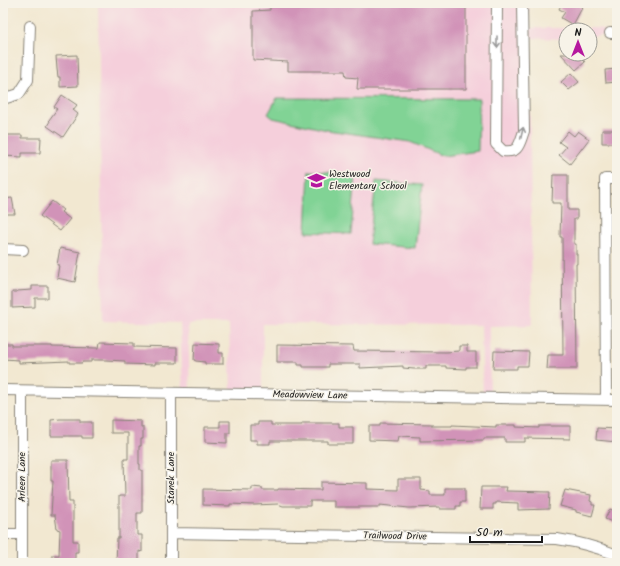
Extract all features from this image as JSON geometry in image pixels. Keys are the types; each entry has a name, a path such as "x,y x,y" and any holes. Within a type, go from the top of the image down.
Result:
{"street":[{"path":"497,3 496,144 502,152 514,151 518,147 524,131 522,3"},
{"path":"3,99 19,94 28,80 30,26"},
{"path":"606,399 606,179 617,179"},
{"path":"3,249 23,250"},
{"name":"Meadowview Lane","path":"3,390 617,400"},
{"name":"Arleen Lane","path":"22,391 22,563"},
{"name":"Stanek Lane","path":"171,393 171,563"},
{"name":"Trailwood Drive","path":"171,532 556,539 578,542 617,555"},
{"path":"3,534 22,534"}],"shaded area":[{"name":"Westwood Elementary School","path":"98,3 529,3 529,28 558,28 558,39 529,38 532,325 489,326 490,398 483,397 481,325 263,324 263,394 231,394 229,324 188,324 190,393 183,393 180,323 103,321"},
{"name":"Westwood Elementary School","path":"598,28 599,28 610,33 598,35"}],"green space":[{"path":"277,98 479,99 478,151 443,156 410,142 327,130 273,118 268,114"},
{"path":"309,171 356,174 351,234 306,232"},
{"path":"376,181 422,185 415,248 369,244"}],"building":[{"path":"270,3 466,3 466,89 357,89 358,78 346,77 345,71 288,71 288,62 253,60 253,11 270,10"},
{"path":"562,3 583,3 575,22 568,22 561,18 565,12 559,9"},
{"path":"77,55 78,86 60,87 60,77 58,77 56,56"},
{"path":"568,62 585,62 576,70"},
{"path":"617,69 617,82 606,83 605,70"},
{"path":"571,73 579,82 569,90 561,82"},
{"path":"62,95 77,105 73,110 78,114 63,137 47,126 50,121 49,120 57,109 54,107"},
{"path":"602,130 617,130 617,143 602,143"},
{"path":"568,131 574,136 578,131 589,139 570,164 559,155 566,147 559,142"},
{"path":"4,135 22,135 22,138 41,138 40,153 22,153 22,157 3,156"},
{"path":"553,175 568,175 568,210 577,210 577,219 574,219 574,244 576,244 577,254 577,369 547,369 548,355 563,355 562,237 560,237 561,203 552,203"},
{"path":"12,198 15,214 3,214 3,199"},
{"path":"52,201 63,210 61,212 70,219 60,231 40,216"},
{"path":"60,248 80,252 75,282 57,278 59,265 57,265"},
{"path":"32,286 48,286 48,298 35,298 35,307 12,308 12,292 32,290"},
{"path":"100,342 134,343 134,347 177,348 177,363 155,363 155,365 125,364 125,361 91,360 91,362 82,363 69,363 69,361 19,363 19,360 3,359 3,344 12,344 12,346 99,348"},
{"path":"195,343 219,344 219,353 223,353 223,364 205,364 205,362 194,360"},
{"path":"277,345 353,346 354,351 446,352 459,351 459,346 467,346 467,352 476,352 476,367 466,367 466,369 446,368 446,366 426,366 426,369 403,368 403,366 360,368 360,364 328,364 328,367 303,367 303,365 298,365 298,362 277,362"},
{"path":"494,351 529,352 528,366 517,366 517,369 493,369"},
{"path":"80,419 80,422 92,422 92,438 82,438 82,436 51,436 51,420"},
{"path":"111,420 141,421 141,427 143,427 143,439 141,439 141,446 139,446 139,464 140,470 142,470 142,513 137,513 137,535 142,535 142,552 139,551 139,563 116,563 117,538 119,538 119,496 125,496 124,459 128,459 128,433 111,433"},
{"path":"220,421 230,421 230,433 227,433 227,443 205,442 205,427 220,427"},
{"path":"258,422 271,422 271,425 339,423 339,427 353,427 353,444 328,444 328,441 270,441 270,444 257,444 257,440 250,440 250,425 258,425"},
{"path":"380,423 432,424 432,426 452,425 496,427 496,425 516,425 516,427 539,428 539,426 570,426 570,439 525,438 525,442 505,442 505,438 484,438 484,440 420,441 420,437 399,436 398,441 369,440 369,426 380,426"},
{"path":"597,428 617,429 617,442 596,440"},
{"path":"51,460 68,460 69,502 73,502 73,541 78,541 78,552 75,552 75,563 52,563 52,555 59,555 60,530 57,529 55,515 51,515 53,481 51,481"},
{"path":"398,479 421,479 421,490 430,491 430,495 445,495 445,488 465,488 465,502 460,502 460,506 456,506 456,509 440,509 440,507 409,508 380,505 380,507 334,507 334,501 310,501 310,506 283,506 278,504 230,504 230,506 203,505 203,489 252,490 252,487 262,488 262,490 321,490 321,482 367,483 367,489 398,490"},
{"path":"481,487 507,487 506,491 550,492 549,509 518,510 518,503 496,502 496,504 493,504 493,509 480,509"},
{"path":"565,490 591,495 590,501 592,502 592,505 595,505 592,516 560,506"},
{"path":"610,509 617,512 617,524 605,519"}],"place":[{"name":"Westwood Elementary School","path":"316,180"}]}
